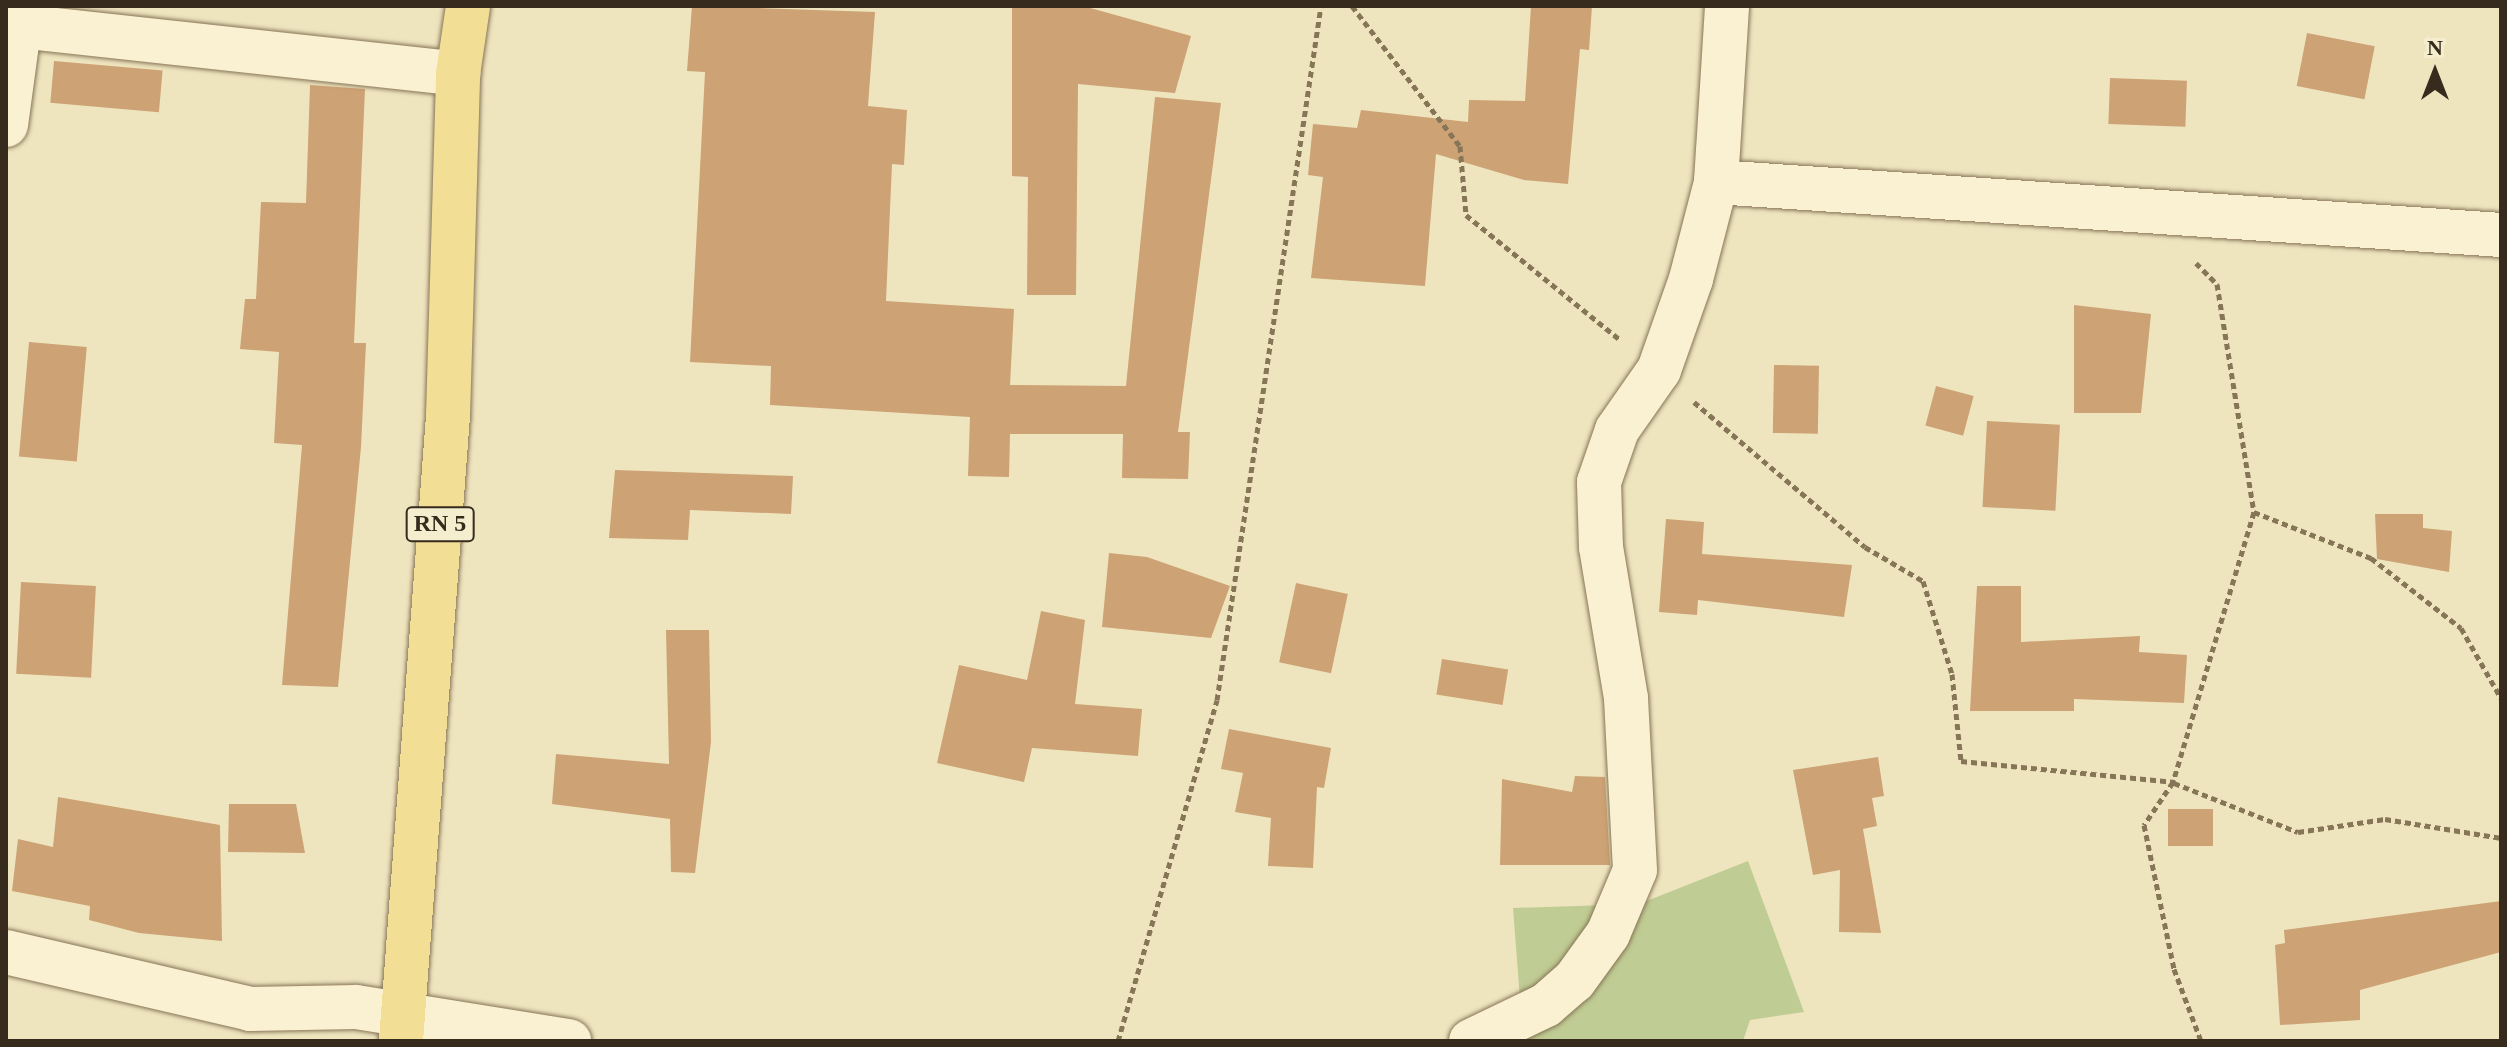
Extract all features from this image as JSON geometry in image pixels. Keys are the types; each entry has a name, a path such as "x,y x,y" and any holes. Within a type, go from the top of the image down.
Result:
{"main road":[{"name":"RN 5","path":"402,1029 448,416 458,74 468,6"}],"street":[{"path":"1471,1041 1546,1005 1574,981 1608,934 1635,870 1626,698 1601,547 1599,482 1617,430 1659,370 1716,182 1727,6"},
{"path":"6,125 21,16 458,74"},
{"path":"1716,182 2140,208 2501,235"},
{"path":"6,952 250,1009 356,1007 402,1029 569,1041"}],"path":[{"path":"1118,1041 1217,700 1321,6"},
{"path":"1352,6 1460,146 1466,215 1659,370 1865,547 1923,581 1952,674 1961,761 2174,782 2298,832 2385,819 2501,838"},
{"path":"2140,208 2217,284 2254,512 2174,782 2144,825 2174,969 2201,1041"},
{"path":"2254,512 2371,558 2461,628 2501,698"}],"green space":[{"path":"1748,861 1804,1012 1750,1020 1743,1041 1515,1041 1523,1038 1513,908 1639,904"}],"building":[{"path":"692,6 875,12 868,106 907,110 904,165 892,164 886,301 1014,309 1010,385 1126,386 1155,97 1221,103 1178,432 1190,432 1188,479 1122,478 1123,434 1010,434 1009,477 968,476 970,417 770,405 771,366 690,362 705,72 687,71"},
{"path":"1012,6 1083,6 1191,36 1175,93 1078,84 1076,295 1027,295 1028,177 1012,176"},
{"path":"1531,6 1592,6 1589,50 1580,49 1568,184 1524,180 1436,154 1425,286 1311,278 1323,177 1308,175 1313,124 1357,128 1361,110 1468,122 1469,100 1525,101"},
{"path":"2307,33 2375,46 2364,99 2297,86"},
{"path":"54,61 163,70 159,112 50,103"},
{"path":"2110,78 2187,81 2185,127 2108,124"},
{"path":"310,85 365,89 354,343 366,343 361,447 338,687 282,685 302,445 274,443 279,352 240,349 245,299 256,299 261,202 306,203"},
{"path":"2074,305 2151,314 2141,413 2074,413"},
{"path":"29,342 87,347 77,462 19,457"},
{"path":"1774,365 1819,366 1818,434 1773,433"},
{"path":"1936,386 1974,396 1963,436 1925,426"},
{"path":"1987,421 2060,425 2055,511 1982,507"},
{"path":"615,470 793,476 791,514 690,510 688,540 609,538"},
{"path":"2375,514 2423,514 2423,528 2452,531 2449,572 2377,559"},
{"path":"1666,519 1704,522 1702,554 1852,565 1844,617 1698,600 1697,615 1659,612"},
{"path":"1109,553 1147,557 1230,586 1211,638 1102,627"},
{"path":"21,582 96,586 91,678 16,674"},
{"path":"1296,583 1348,594 1331,673 1279,662"},
{"path":"1977,586 2021,586 2021,642 2140,636 2139,652 2187,655 2184,703 2074,699 2074,711 1970,711"},
{"path":"1041,611 1085,620 1075,704 1142,709 1138,756 1032,748 1024,782 937,763 959,665 1027,680"},
{"path":"666,630 709,630 711,742 695,873 671,872 670,819 552,804 556,754 669,764"},
{"path":"1442,659 1508,669 1503,705 1436,695"},
{"path":"1229,729 1331,748 1324,788 1317,787 1313,868 1268,866 1271,818 1235,812 1243,773 1221,769"},
{"path":"1878,757 1884,796 1872,798 1877,826 1863,829 1881,933 1839,932 1840,870 1813,875 1793,770"},
{"path":"1575,776 1605,777 1610,865 1500,865 1502,779 1572,792"},
{"path":"58,797 220,825 222,941 139,933 89,920 90,906 12,891 18,839 53,847"},
{"path":"229,804 296,804 305,853 228,852"},
{"path":"2168,809 2213,809 2213,846 2168,846"},
{"path":"2501,901 2501,952 2360,990 2360,1020 2280,1025 2275,945 2285,943 2284,930"}]}
